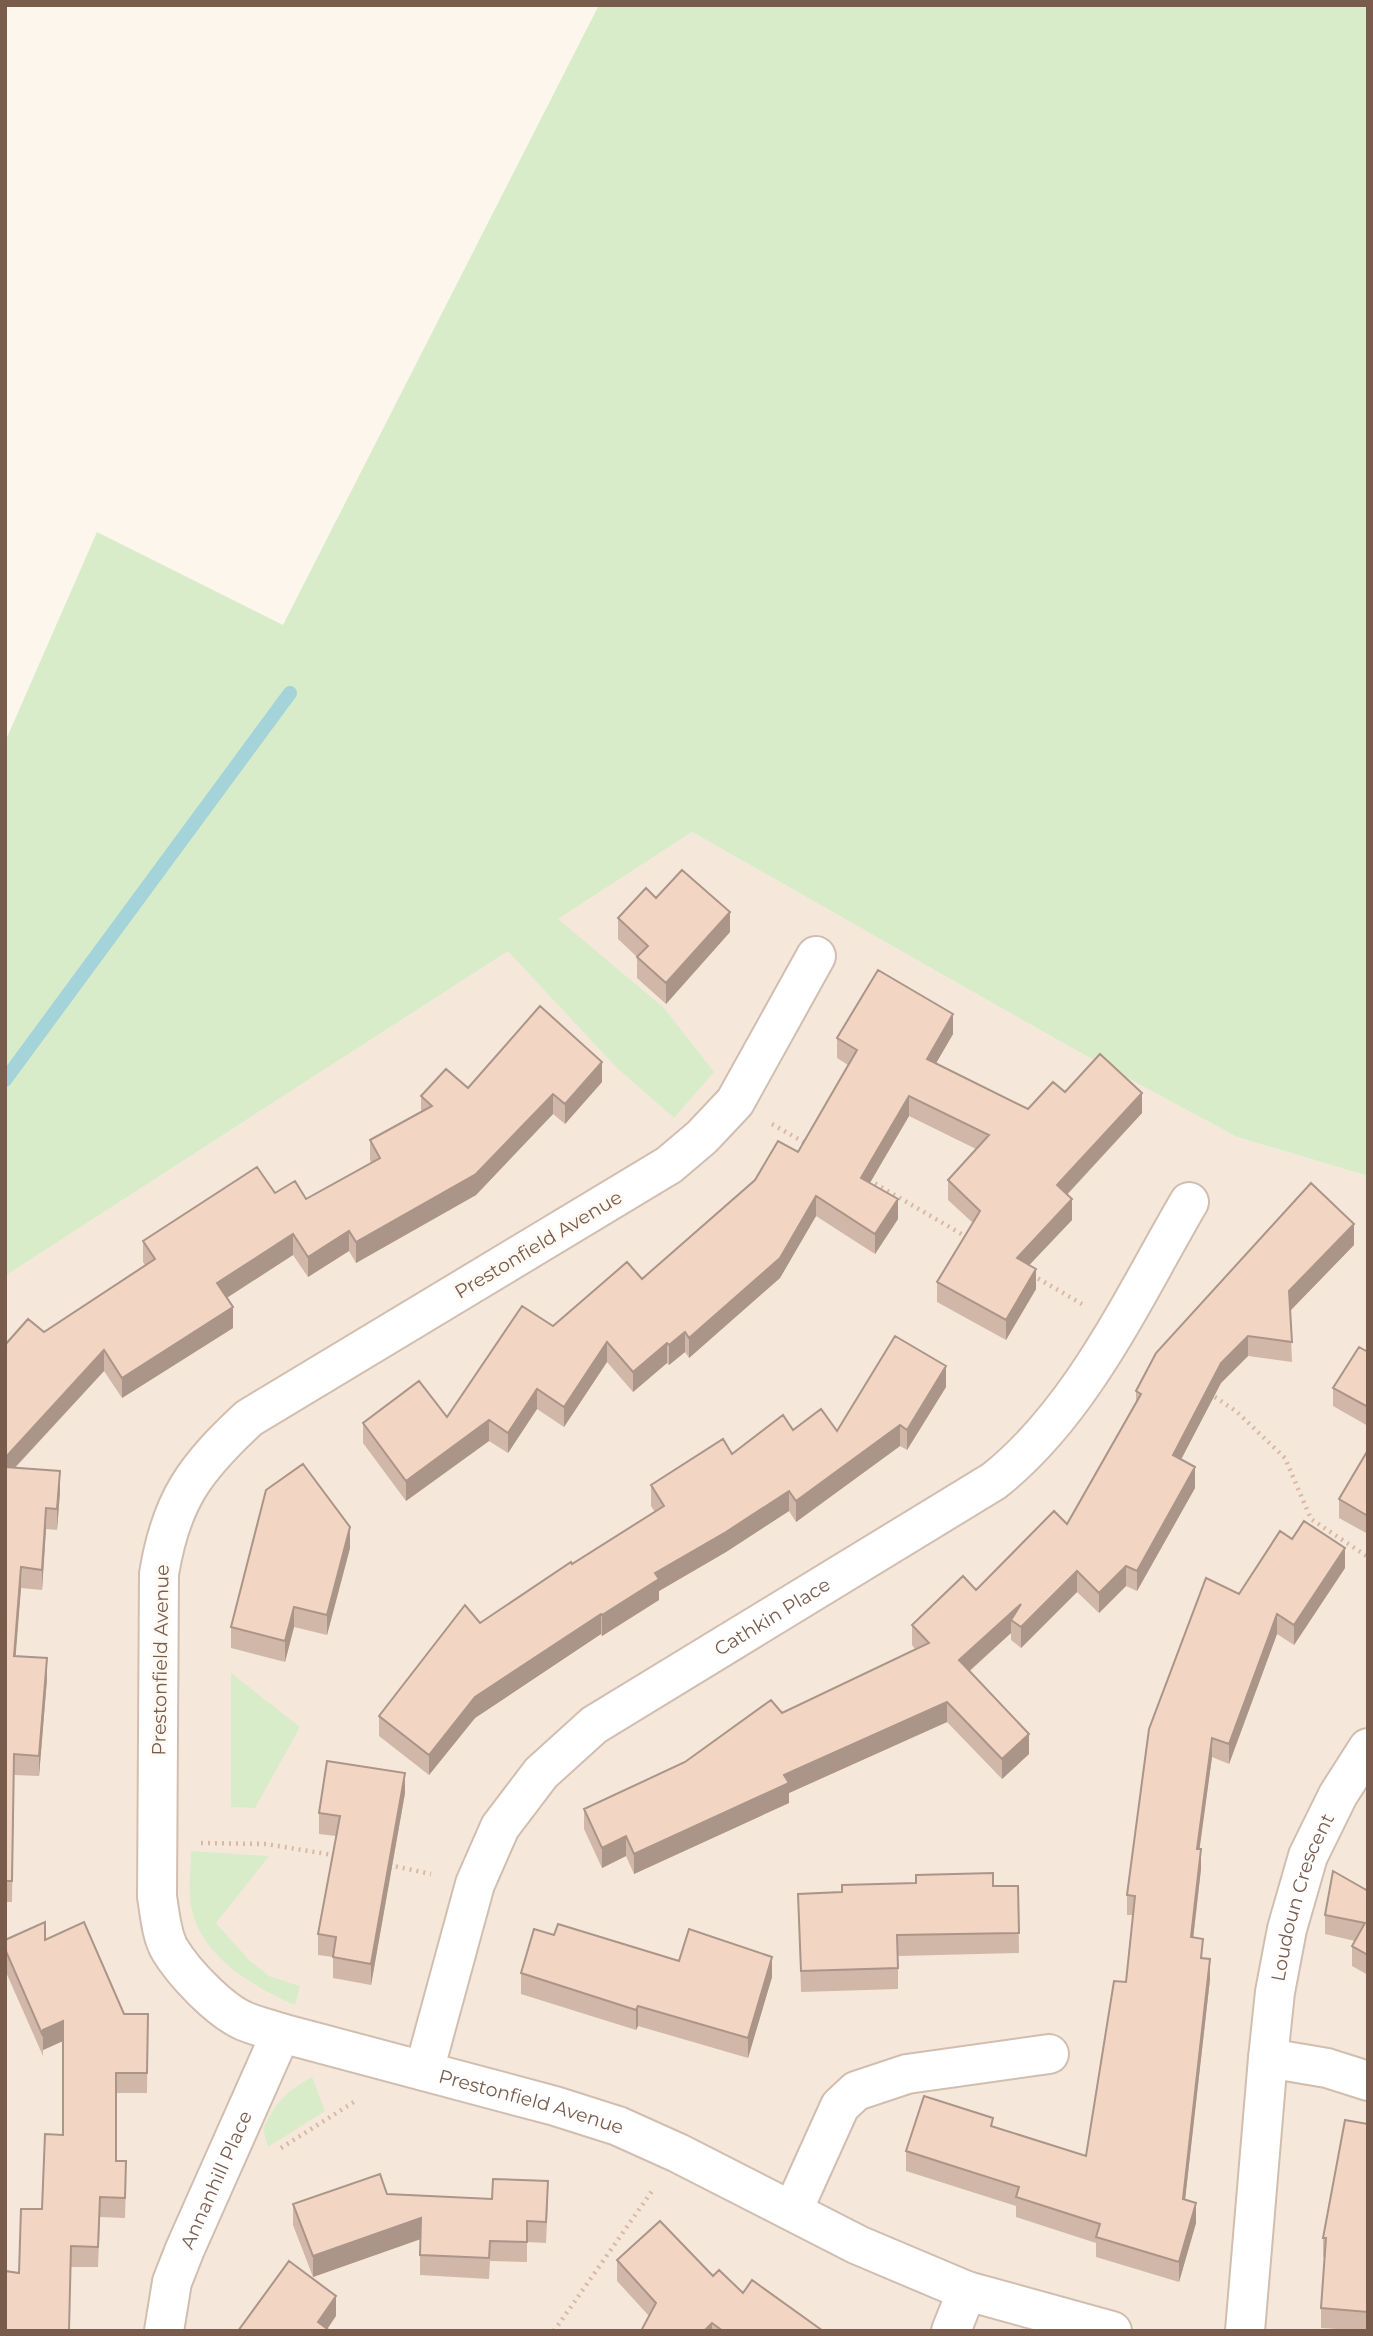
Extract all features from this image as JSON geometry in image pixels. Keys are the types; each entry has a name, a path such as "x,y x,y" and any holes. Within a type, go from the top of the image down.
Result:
{"street":[{"name":"Prestonfield Avenue","path":"816,956 735,1102 702,1137 669,1165 249,1418 216,1449 200,1469 177,1507 165,1538 159,1574 157,1896 162,1925 169,1948 190,1976 214,2000 242,2020 281,2033 555,2106 618,2126 793,2210 858,2245 967,2291 1112,2331"},
{"name":"Cathkin Place","path":"417,2069 475,1884 500,1827 541,1773 594,1725 994,1481 1020,1460 1046,1433 1071,1399 1189,1202"},
{"name":"Loudoun Crescent","path":"1245,2331 1268,2058 1275,1992 1287,1930 1308,1856 1338,1795 1368,1748"},
{"name":"Annanhill Place","path":"164,2331 172,2282 281,2033"},
{"path":"793,2210 840,2106 856,2091 907,2074 1049,2054"},
{"path":"1268,2058 1327,2067 1368,2081"},
{"path":"951,2331 967,2291"}],"path":[{"path":"735,1102 818,1150"},
{"path":"865,1178 972,1240"},
{"path":"1031,1274 1090,1308 1115,1329"},
{"path":"1204,1390 1237,1412 1284,1458 1311,1519 1368,1557"},
{"path":"159,1842 265,1844 344,1857"},
{"path":"384,1864 475,1884"},
{"path":"280,2149 417,2069"},
{"path":"554,2331 678,2153"}],"shaded area":[{"path":"692,832 1070,1047 1237,1137 1368,1176 1368,2331 5,2331 5,1276"}],"green space":[{"path":"599,5 1368,5 1368,1176 1237,1137 1070,1047 692,832 558,919 664,1008 714,1072 674,1118 616,1067 508,951 5,1276 5,742 97,532 283,625"},
{"path":"231,1673 300,1727 255,1808 231,1807"},
{"path":"191,1851 269,1856 216,1923 248,1959 269,1976 300,1986 295,2005 246,1979 230,1967 205,1940 196,1924 191,1906"},
{"path":"312,2077 325,2111 268,2147 263,2129 272,2111 288,2093"}],"building":[{"path":"682,870 730,912 666,983 637,957 648,946 618,918 646,888 656,898"},
{"path":"878,970 953,1014 927,1059 1028,1109 1053,1082 1065,1092 1100,1054 1142,1093 1057,1185 1072,1199 1017,1258 1036,1269 1006,1320 937,1282 980,1211 948,1180 989,1135 909,1096 861,1178 898,1199 875,1234 816,1196 780,1258 689,1338 685,1332 669,1345 667,1343 633,1372 607,1342 564,1407 537,1389 508,1433 489,1420 406,1481 363,1423 419,1381 447,1417 522,1306 553,1326 627,1262 642,1279 755,1180 778,1141 798,1152 857,1050 837,1038"},
{"path":"540,1006 602,1062 565,1104 553,1094 476,1174 356,1242 349,1231 308,1257 293,1234 217,1283 233,1307 122,1378 104,1350 5,1458 5,1345 28,1319 44,1332 155,1259 143,1241 257,1167 275,1193 295,1181 306,1199 380,1158 370,1140 432,1106 421,1096 446,1069 468,1088"},
{"path":"1311,1183 1354,1224 1289,1291 1292,1342 1248,1336 1221,1363 1173,1455 1195,1467 1137,1571 1126,1566 1099,1593 1077,1571 1021,1627 1011,1620 1021,1604 959,1660 1029,1734 1002,1759 947,1702 784,1775 789,1783 634,1854 626,1836 602,1848 584,1809 685,1762 771,1700 782,1713 929,1643 912,1625 963,1576 976,1590 1054,1511 1067,1524 1141,1394 1136,1391 1156,1353"},
{"path":"895,1336 946,1366 907,1430 900,1425 796,1501 789,1491 655,1573 659,1579 475,1697 429,1755 379,1716 465,1605 480,1623 571,1562 572,1564 664,1506 651,1485 723,1439 732,1454 783,1415 793,1430 821,1409 837,1431"},
{"path":"1359,1347 1368,1352 1368,1407 1333,1388"},
{"path":"1368,1450 1368,1516 1339,1499"},
{"path":"303,1464 350,1527 327,1615 294,1607 285,1641 231,1627 266,1490"},
{"path":"5,1467 60,1471 57,1509 46,1508 42,1570 21,1567 14,1656 47,1658 39,1756 14,1754 12,1881 5,1881"},
{"path":"1304,1521 1345,1548 1294,1625 1277,1614 1229,1744 1212,1738 1197,1849 1201,1849 1191,1937 1203,1939 1201,1958 1210,1959 1183,2199 1196,2203 1179,2262 1096,2237 1100,2224 1016,2197 1019,2187 906,2151 924,2096 993,2118 991,2126 1086,2156 1114,1981 1126,1982 1135,1896 1127,1895 1149,1729 1206,1578 1239,1594 1280,1531 1292,1539"},
{"path":"327,1761 405,1773 371,1964 333,1957 336,1937 318,1934 340,1816 319,1813"},
{"path":"1333,1871 1368,1891 1368,1955 1352,1946 1365,1923 1325,1915"},
{"path":"993,1873 993,1886 1018,1886 1019,1933 897,1935 898,1968 801,1971 798,1894 842,1892 842,1885 916,1883 916,1875"},
{"path":"45,1922 45,1940 84,1922 124,2014 148,2014 147,2073 116,2073 116,2161 126,2161 125,2198 100,2197 98,2247 71,2246 69,2331 5,2331 5,2271 19,2273 21,2209 42,2209 45,2134 63,2135 63,2021 43,2030 43,2036 5,1949 5,1940"},
{"path":"558,1924 679,1961 689,1929 772,1957 748,2038 638,2006 636,2010 521,1973 534,1929 554,1935"},
{"path":"1345,2120 1368,2124 1368,2312 1321,2308 1326,2238 1323,2238"},
{"path":"380,2174 387,2194 492,2199 493,2179 548,2181 546,2222 527,2221 527,2242 490,2241 489,2258 420,2255 421,2218 313,2256 293,2204"},
{"path":"660,2221 713,2276 719,2270 743,2293 752,2280 823,2331 723,2331 712,2323 704,2331 641,2331 656,2303 617,2260"},
{"path":"289,2261 336,2296 318,2322 330,2331 238,2331"}],"waterway":[{"path":"5,1080 290,693"}]}
